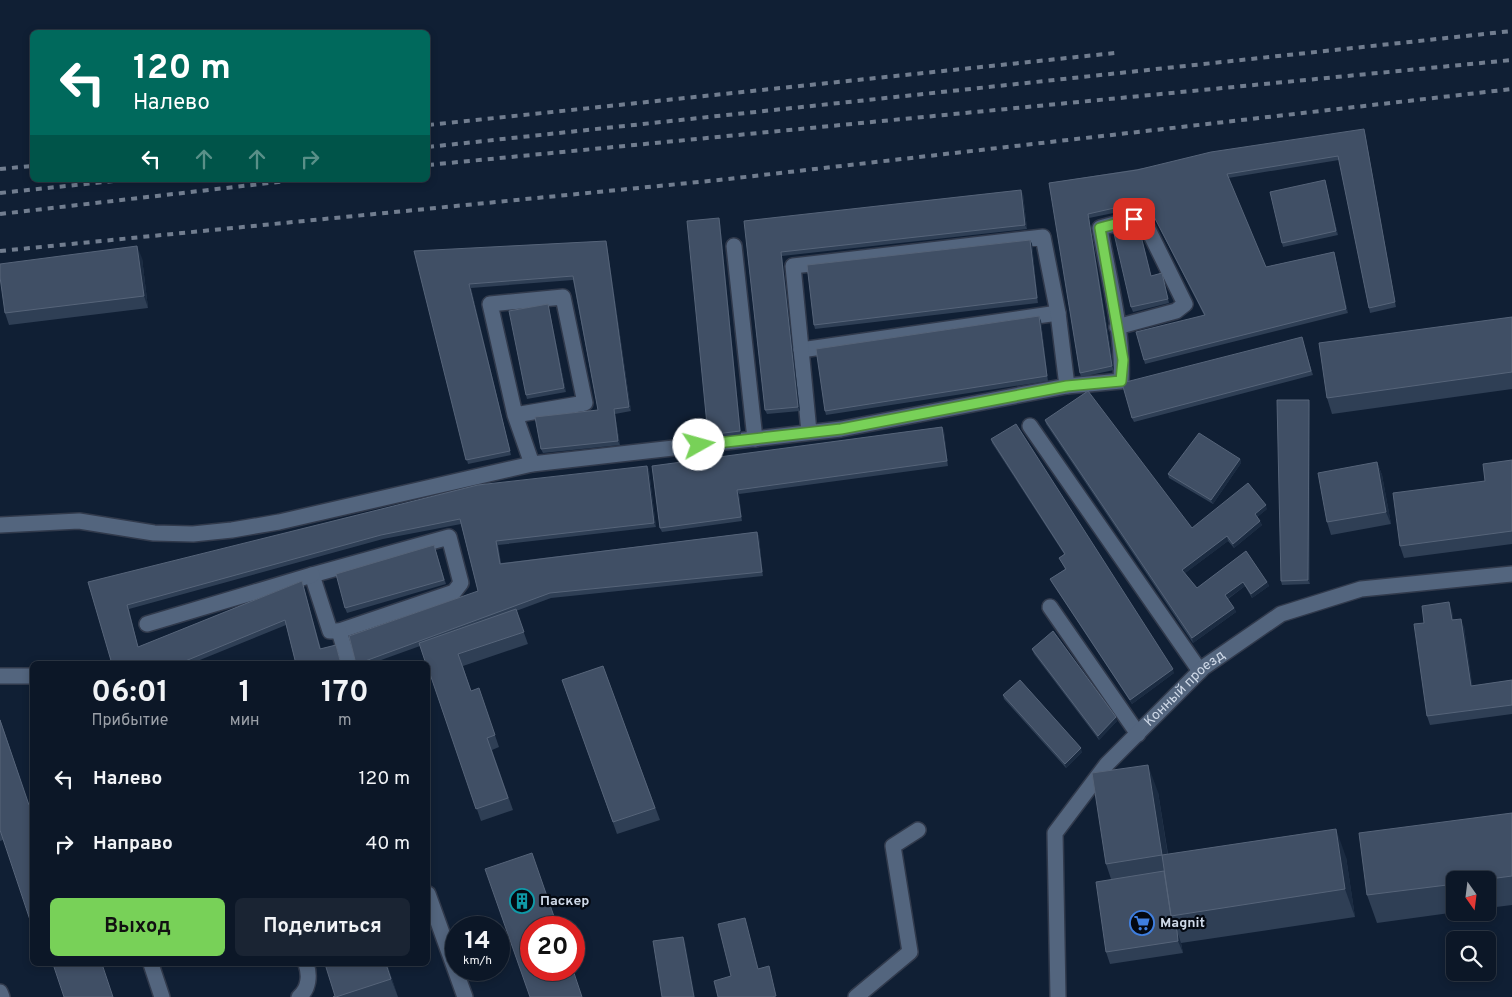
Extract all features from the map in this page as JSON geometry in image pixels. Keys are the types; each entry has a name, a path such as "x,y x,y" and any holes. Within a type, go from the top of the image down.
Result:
{"street":[{"path":"0,526 79,521 154,533 193,534 232,530 279,522 532,464 841,429 1067,386 1121,381 1123,360 1117,327 1100,228 1134,219 1145,222 1184,304 1176,311 1117,327"},
{"path":"810,432 793,266 1043,237 1058,313 1067,386"},
{"path":"734,246 755,439"},
{"path":"514,415 585,403 563,297 490,304 514,415 532,464"},
{"path":"801,350 1058,313"},
{"path":"1030,426 1200,671"},
{"path":"147,624 312,575 449,537 461,582 454,592 340,631 330,631 312,575"},
{"name":"Конный проезд","path":"1058,997 1056,833 1107,764 1200,671 1281,614 1361,590 1512,574"},
{"path":"1050,607 1138,734"},
{"path":"340,631 348,661"},
{"path":"0,676 30,676"},
{"path":"856,997 910,952 893,846 918,830"},
{"path":"430,900 465,997"},
{"path":"152,966 162,997"},
{"path":"300,997 303,995 310,975 307,966"},
{"path":"0,992 2,997"}],"building":[{"path":"1364,129 1395,302 1369,308 1338,156 1227,174 1266,267 1334,252 1346,309 1144,360 1136,332 1205,315 1149,207 1132,204 1088,214 1112,366 1080,373 1049,183 1137,170 1211,152"},
{"path":"1325,180 1336,231 1282,243 1270,192"},
{"path":"1021,190 1025,225 781,252 798,407 765,410 744,221"},
{"path":"719,218 740,431 708,435 687,221"},
{"path":"1138,224 1151,276 1162,273 1168,299 1131,307 1113,229"},
{"path":"1030,240 1037,298 814,325 807,265"},
{"path":"606,241 629,407 614,409 618,441 541,449 535,417 598,410 573,276 469,284 510,451 466,460 414,251"},
{"path":"137,246 144,296 5,313 0,264"},
{"path":"548,304 564,388 526,395 509,311"},
{"path":"1039,316 1047,376 825,411 816,349"},
{"path":"1512,317 1512,372 1327,398 1319,343"},
{"path":"1302,337 1311,371 1132,418 1122,383"},
{"path":"1088,391 1192,528 1248,483 1266,505 1255,514 1260,521 1233,544 1227,536 1182,570 1197,588 1246,551 1267,582 1251,594 1243,582 1225,595 1234,608 1192,638 1045,420"},
{"path":"1277,400 1309,400 1308,580 1281,581"},
{"path":"1016,424 1173,669 1130,700 1050,579 1066,569 1059,558 1065,554 991,439"},
{"path":"942,427 947,461 737,490 741,517 660,528 652,466"},
{"path":"1199,433 1240,459 1211,500 1168,474"},
{"path":"1512,460 1512,531 1400,546 1393,493 1485,481 1483,464"},
{"path":"1377,462 1386,512 1327,522 1318,473"},
{"path":"647,466 654,523 496,541 500,564 757,532 762,572 550,593 365,661 355,661 349,636 478,591 460,519 381,535 127,605 138,647 302,581 320,649 336,645 340,661 295,661 285,620 185,661 111,661 88,582 478,485"},
{"path":"434,545 444,580 345,608 336,574"},
{"path":"1449,602 1452,620 1461,619 1471,686 1512,680 1512,705 1427,716 1414,624 1424,623 1422,606"},
{"path":"516,609 524,632 458,654 471,691 479,688 495,735 487,738 508,798 476,809 430,674 430,661 425,661 419,643"},
{"path":"1053,631 1116,717 1098,736 1032,649"},
{"path":"603,666 655,808 613,822 562,680"},
{"path":"1020,680 1081,748 1065,764 1003,695"},
{"path":"0,720 30,805 30,920 0,830"},
{"path":"1148,765 1162,855 1106,864 1092,773"},
{"path":"1512,813 1512,876 1496,878 1496,871 1446,871 1446,885 1367,895 1359,833"},
{"path":"1336,829 1345,889 1171,916 1162,855"},
{"name":"Паскер","path":"532,853 554,916 520,916 520,969 510,940 510,916 502,916 485,869"},
{"path":"1164,871 1171,916 1177,931 1178,941 1106,952 1096,882"},
{"path":"745,918 758,969 769,966 776,996 718,997 714,981 731,976 718,924"},
{"path":"683,937 694,997 662,997 653,941"},
{"path":"54,966 103,966 113,997 64,997"},
{"path":"326,966 387,966 391,979 333,997 335,996"},
{"name":"Паскер","path":"524,981 577,981 582,997 530,997"}],"railway":[{"path":"430,147 1512,31"},
{"path":"430,125 1115,53"},
{"path":"430,165 1512,60"},
{"path":"0,251 719,180 1512,89"},
{"path":"0,169 30,166"},
{"path":"0,193 104,182"},
{"path":"0,214 278,182"}],"place":[{"name":"Паскер","path":"522,901"},
{"name":"Magnit","path":"1142,923"}],"route":[{"path":"699,445 841,429 1067,386 1121,381 1123,360 1100,228 1134,219"}]}
